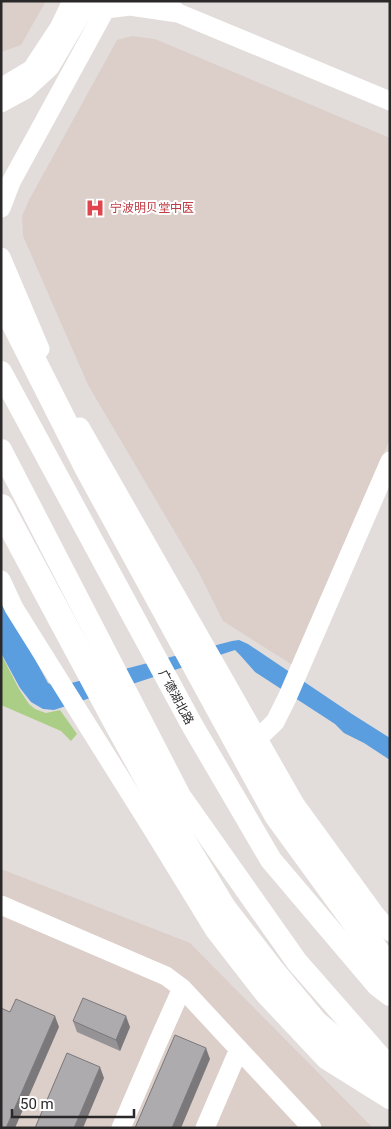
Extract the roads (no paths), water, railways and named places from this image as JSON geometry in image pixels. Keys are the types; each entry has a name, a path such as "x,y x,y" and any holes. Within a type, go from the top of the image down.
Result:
{"highway":[{"path":"1,296 87,467 277,814 390,970"},
{"path":"1,508 176,830 223,908 271,970 315,1022 390,1086"}],"main road":[{"name":"广德湖北路","path":"4,377 192,725 271,860 377,985 390,995"},
{"path":"1,450 180,796 297,962 390,1068"}],"street":[{"path":"1,87 32,69 58,28 72,1"},
{"path":"163,1 178,14"},
{"path":"102,4 130,6 178,14 390,101"},
{"path":"1,103 25,90 50,67 102,4"},
{"path":"1,208 11,182 102,4"},
{"path":"1,257 53,380 295,804 390,932"},
{"path":"258,738 275,722 287,698 390,461"},
{"path":"1,580 14,608 215,932 264,994 326,1060 390,1100"},
{"path":"1,906 166,976 182,988 312,1128"},
{"path":"121,1128 182,988"},
{"path":"205,1128 239,1049"}],"water":[{"path":"1,597 48,683 56,687 239,640 248,644 390,738 390,760 344,733 335,724 255,672 235,650 54,710 43,709 31,702 20,688 1,653"}],"place":[{"name":"宁波明贝堂中医","path":"95,208"}]}
